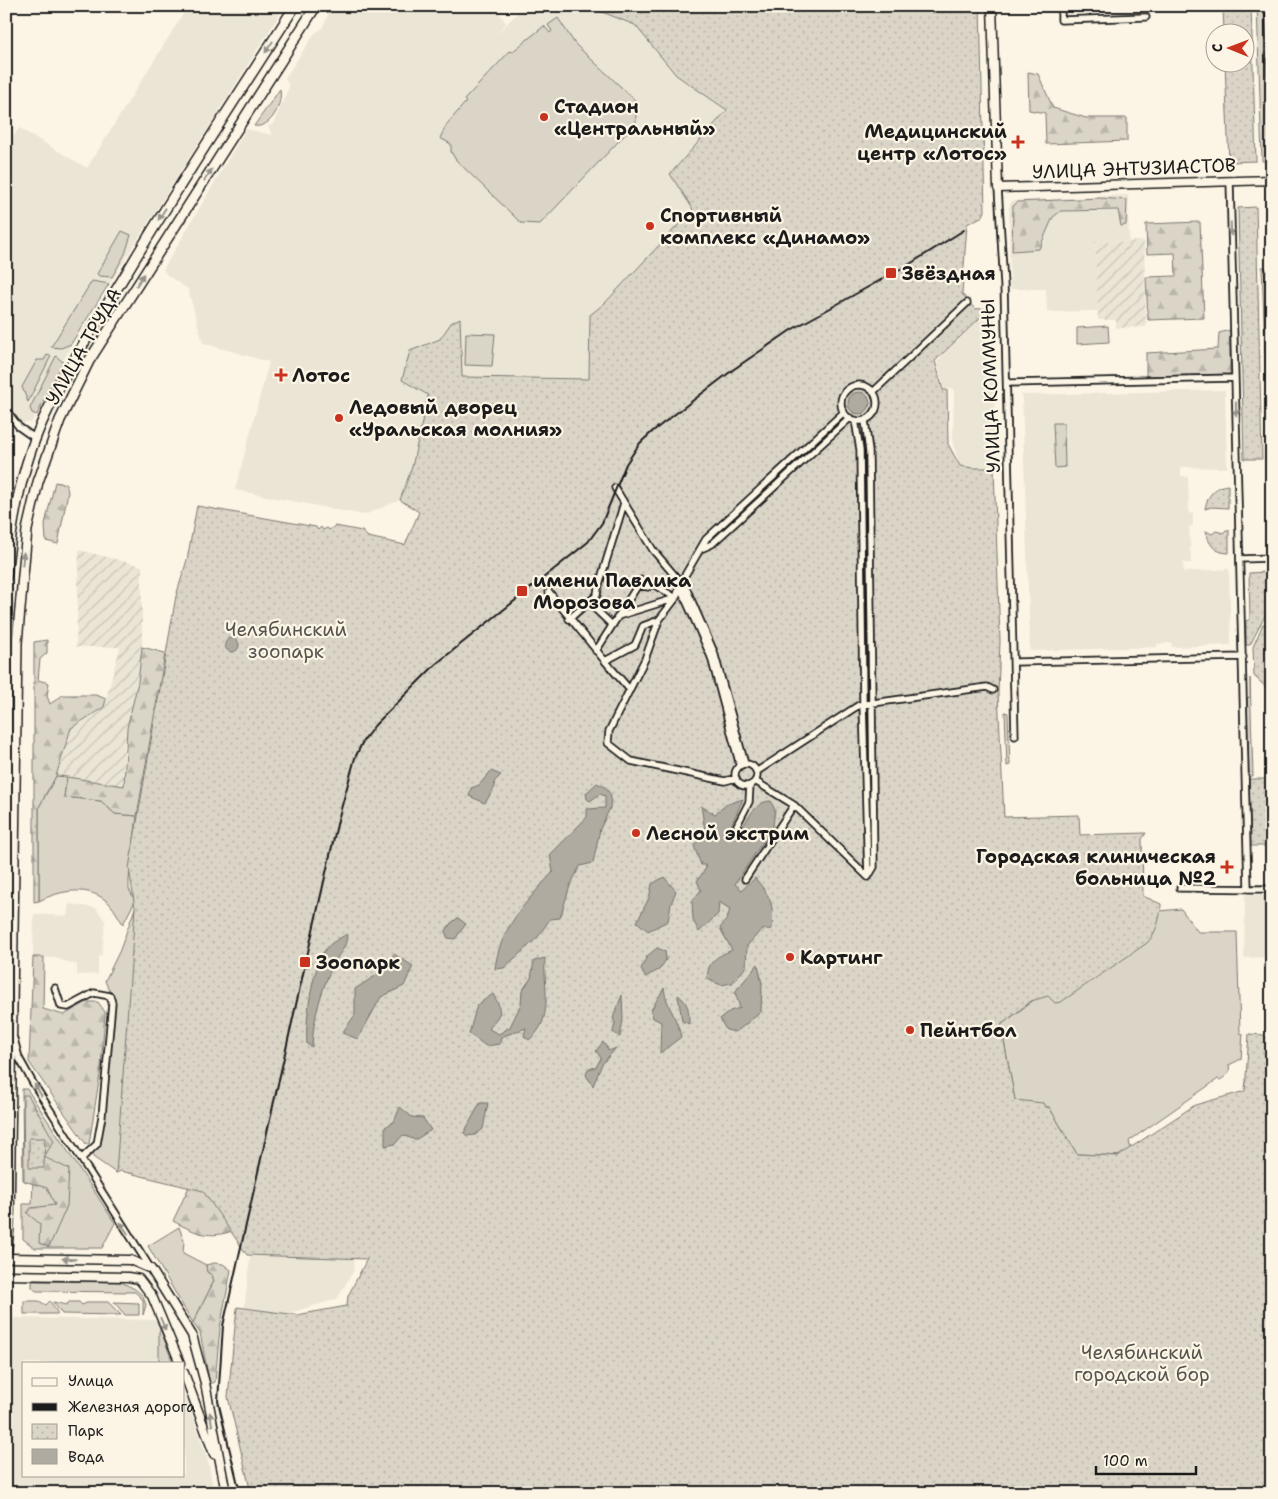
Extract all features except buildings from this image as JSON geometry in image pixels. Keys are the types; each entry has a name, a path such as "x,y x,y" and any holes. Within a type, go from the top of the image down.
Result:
{"main road":[{"name":"УЛИЦА ТРУДА","path":"6,578 17,505 36,439 76,355 175,194 295,6"},
{"name":"УЛИЦА ТРУДА","path":"6,1259 9,1226 18,610 26,530 50,445 89,361 316,6"},
{"path":"175,194 190,203"},
{"path":"36,439 50,445"}],"street":[{"name":"УЛИЦА КОММУНЫ","path":"992,6 1007,383 1015,662 1015,736"},
{"path":"1060,6 1061,20 1146,17"},
{"path":"1270,6 1272,76"},
{"name":"УЛИЦА ЭНТУЗИАСТОВ","path":"998,188 1272,180"},
{"path":"1230,181 1248,888"},
{"path":"873,392 967,303"},
{"path":"1007,383 1235,378"},
{"path":"858,385 864,386 873,392 876,408 865,420 853,419 844,412 841,400 847,390 858,385"},
{"path":"6,410 19,427 36,439"},
{"path":"736,778 725,781 632,761 608,743 609,731 645,659 659,620 676,598 681,582 706,538 844,412"},
{"path":"701,549 712,544 853,419"},
{"path":"853,419 860,450 863,704 868,878"},
{"path":"865,420 870,452 874,867 868,878"},
{"path":"615,488 653,550 681,582 714,652 742,765"},
{"path":"569,619 597,596 624,503"},
{"path":"1240,559 1272,558"},
{"path":"596,650 638,583 648,587 651,583 676,598"},
{"path":"548,592 630,690"},
{"path":"618,616 676,598"},
{"path":"589,603 612,625"},
{"path":"605,661 635,645 643,626 659,620"},
{"path":"1015,662 1243,656"},
{"path":"737,825 749,802 756,772 863,704 987,688 993,690"},
{"path":"742,765 753,767 756,772"},
{"path":"742,765 736,771 736,778 740,784 752,783 794,805 868,878"},
{"path":"745,880 794,805"},
{"path":"1180,888 1241,887 1272,889"},
{"path":"55,988 61,1006 68,1007 94,993 110,996 112,1003 102,1116 97,1144 81,1159"},
{"path":"11,1026 19,1058 192,1335 205,1383 226,1493"},
{"path":"6,1259 130,1260 151,1269"},
{"path":"6,1275 128,1277 139,1279 146,1286 180,1362"},
{"path":"185,1376 220,1467"}],"shaded area":[{"path":"188,6 285,6 74,340 31,423 21,423 6,400 6,148 19,128 87,168"},
{"path":"332,6 494,6 506,23 496,35 524,6 587,6 635,25 676,75 727,110 670,173 695,207 605,303 590,315 589,379 462,377 460,318 451,323 440,339 410,352 428,395 412,467 400,500 364,515 235,490 269,362 203,343 188,289 168,276 163,270 246,129 272,135 268,126 273,124 289,87 285,78 315,33 322,29"},
{"path":"1128,195 1129,241 1095,242 1098,311 1047,312 1046,289 1010,289 1009,207 1012,201"},
{"path":"1144,241 1146,327 1116,328 1116,320 1098,320 1095,242"},
{"path":"995,319 994,468 973,469 960,466 953,444 954,389 944,389 937,361 978,321"},
{"path":"1225,390 1227,468 1181,467 1181,476 1188,477 1189,513 1193,514 1193,526 1189,526 1191,563 1183,563 1184,572 1229,569 1231,645 1172,647 1172,643 1157,644 1157,647 1030,651 1022,395"},
{"path":"79,550 142,566 142,647 138,682 124,746 124,787 56,776 71,728 104,707 120,647 76,647"},
{"path":"1245,895 1272,895 1272,957 1244,958"},
{"path":"69,904 96,908 105,921 102,954 98,958 98,974 77,975 77,965 55,958 33,957 34,914 67,916"},
{"path":"253,1234 355,1252 354,1270 337,1299 242,1327"},
{"path":"6,1318 159,1320 174,1362 22,1362 22,1476 185,1476 185,1394 208,1461 214,1493 6,1493"}],"green space":[{"path":"587,6 980,6 985,211 983,216 967,224 962,294 975,309 991,308 991,315 983,315 935,361 943,390 947,390 948,444 960,466 994,468 1000,641 998,693 1004,817 1079,815 1080,835 1146,833 1142,839 1143,896 1161,904 1157,925 1147,943 1061,1002 1055,1003 1048,996 1031,1001 1001,1025 1015,1100 1043,1103 1045,1107 1049,1107 1077,1154 1118,1156 1195,1105 1245,1091 1249,1034 1264,1035 1272,1044 1272,1493 251,1493 228,1397 237,1307 297,1315 347,1306 348,1296 367,1259 247,1255 203,1191 121,1171 116,1173 135,908 129,868 176,596 187,560 197,506 316,527 318,530 321,527 323,530 327,528 329,530 335,526 362,531 368,537 405,545 419,512 400,500 412,467 428,395 402,380 410,351 440,339 451,323 460,318 462,377 589,379 590,315 605,303 693,209 670,174 727,110 676,75 635,25"},
{"path":"1223,6 1251,6 1252,22 1224,22"},
{"path":"1257,6 1264,6 1269,161 1262,161"},
{"name":"Стадион «Центральный»","path":"558,18 575,44 636,101 636,123 540,224 521,223 456,160 451,152 451,144 440,138 447,124 466,102 464,100 510,51 512,52 544,26 550,33 552,31 548,25"},
{"path":"1028,72 1038,74 1053,108 1086,118 1127,118 1127,141 1046,144 1045,113 1029,110"},
{"path":"1225,72 1253,72 1256,161 1229,162"},
{"path":"280,89 280,102 270,120 266,124 254,126"},
{"path":"1100,198 1127,200 1126,225 1121,226 1118,210 1061,211 1053,217 1039,249 1012,251 1013,206 1018,202"},
{"path":"1256,207 1262,459 1244,459 1238,208"},
{"path":"1200,222 1204,318 1148,320 1146,277 1176,276 1175,253 1147,254 1146,224"},
{"path":"122,231 131,235 125,254 112,277 99,276 97,274"},
{"path":"1262,267 1265,267 1270,282 1270,296 1266,299 1272,461 1269,461"},
{"path":"92,281 109,284 71,344 61,348 51,347"},
{"path":"1108,326 1109,342 1077,344 1077,328"},
{"path":"1230,330 1230,374 1146,376 1146,353 1218,349 1219,333"},
{"path":"466,333 495,334 492,366 465,365"},
{"path":"47,355 51,356 28,402 22,387 37,360 44,360"},
{"path":"56,356 63,362 37,415 32,413 30,408"},
{"path":"1053,423 1064,423 1065,467 1055,468"},
{"path":"55,482 66,484 68,492 58,544 46,541 45,524"},
{"path":"1228,485 1228,508 1211,507 1205,509 1212,492 1219,487"},
{"path":"1229,530 1229,553 1224,553 1213,547 1208,540 1206,531 1212,534 1216,531 1223,533"},
{"path":"1266,572 1267,612 1250,645 1246,645 1246,621 1250,619 1249,573"},
{"path":"1263,624 1267,625 1269,690 1254,676 1253,647"},
{"path":"47,640 47,653 40,659 38,680 49,683 47,696 50,704 63,695 96,695 106,699 104,707 71,728 56,776 39,807 39,901 34,902 34,642"},
{"path":"142,647 165,653 137,816 115,814 101,801 64,797 67,777 124,786 127,728 138,682"},
{"path":"1250,678 1253,776 1249,776 1247,698 1250,697"},
{"path":"1005,712 1008,713 1010,765 1007,766"},
{"path":"56,776 67,777 64,797 101,801 115,814 137,816 129,879 129,889 135,901 123,924 110,904 102,898 85,891 66,892 39,901 39,807"},
{"path":"1249,779 1272,779 1272,846 1251,846"},
{"path":"135,908 130,1075 116,1173 93,1157 115,1003 105,981 120,950"},
{"path":"1181,909 1198,932 1237,932 1240,1033 1243,1034 1241,1059 1229,1065 1229,1073 1220,1080 1218,1079 1129,1141 1131,1150 1122,1156 1077,1154 1049,1107 1016,1106 1001,1025 1078,966 1159,911"},
{"path":"33,957 44,957 43,1009 64,1015 87,1002 98,1002 105,1012 101,1068 89,1144 86,1144 29,1062"},
{"path":"22,1089 27,1089 115,1223 102,1248 35,1248 23,1239 23,1204 32,1204 33,1181 23,1180"},
{"path":"23,1095 28,1095 54,1141 44,1157 69,1169 67,1206 49,1247 39,1243 40,1224 27,1213 31,1208 55,1205 47,1188 24,1181"},
{"path":"29,1138 45,1138 44,1168 29,1168"},
{"path":"203,1157 240,1228 213,1235 198,1233 173,1221"},
{"path":"179,1227 184,1241 183,1253 206,1265 207,1272 212,1275 214,1281 193,1323 148,1246"},
{"path":"214,1263 223,1264 231,1270 220,1328 215,1382 210,1384 200,1333 193,1323 214,1281 212,1275 207,1272 206,1265"},
{"path":"32,1281 121,1282 135,1289 143,1296 146,1305 143,1315 143,1300 135,1292 36,1291 32,1287"},
{"path":"24,1301 39,1301 46,1305 50,1301 58,1314 24,1314"},
{"path":"53,1302 66,1305 69,1302 79,1302 82,1305 89,1302 108,1302 121,1315 62,1314"},
{"path":"114,1302 139,1303 139,1315 125,1315"},
{"path":"159,1331 161,1331 173,1362 159,1362"}],"water":[{"path":"859,392 867,395 870,403 867,411 859,414 851,411 848,403 851,395"},
{"path":"229,638 235,638 239,645 235,652 229,652 225,648 225,642"},
{"path":"491,771 501,775 494,782 495,787 485,803 469,796 471,788 479,785"},
{"path":"597,783 605,787 611,795 610,808 600,829 593,863 580,866 570,886 560,918 550,919 538,937 504,968 495,969 502,941 508,928 524,905 553,872 550,855 587,817 587,809 605,808 605,796 600,794 590,801 587,799 586,793"},
{"path":"743,799 730,828 738,834 755,808 760,804 771,801 775,810 773,826 735,884 742,890 755,878 765,890 772,907 772,929 761,930 747,946 746,967 732,983 721,985 707,979 709,968 714,960 732,950 720,928 727,919 730,909 719,902 718,914 699,932 693,920 692,901 701,890 697,881 706,868 705,865 701,865 694,846 705,830 701,806 715,814 727,804"},
{"path":"664,877 676,891 668,921 648,931 637,922 649,898 652,884"},
{"path":"458,918 466,924 455,939 448,938 445,932 451,923"},
{"path":"347,934 345,946 335,961 322,992 314,1025 312,1047 307,1044 307,1022 310,995 316,970 327,947"},
{"path":"657,948 665,951 666,960 659,970 645,977 641,969 647,956"},
{"path":"394,954 413,966 404,986 381,997 358,1039 342,1033 355,1015 355,989 378,974"},
{"path":"545,958 545,1013 537,1032 529,1040 524,1036 526,1028 501,1037 500,1044 486,1046 469,1034 477,1005 493,994 498,1003 500,1013 489,1029 499,1034 510,1027 521,1004 522,991 531,978 534,961"},
{"path":"758,964 762,984 761,1012 736,1032 726,1030 720,1019 730,1011 740,1008 735,992"},
{"path":"664,988 681,1037 660,1053 661,1022 653,1018 651,1010"},
{"path":"622,995 623,1019 620,1037 613,1032 615,1023 613,1018"},
{"path":"678,995 688,1008 689,1024 682,1021"},
{"path":"603,1042 609,1051 616,1048 602,1064 593,1086 586,1075 588,1069 596,1067 601,1058 596,1051"},
{"path":"480,1103 488,1103 483,1129 475,1135 467,1136 464,1133"},
{"path":"400,1107 412,1117 423,1118 431,1130 415,1140 403,1135 395,1144 385,1146 385,1127 394,1122"}],"railway":[{"path":"240,1493 218,1401 223,1326 338,820 355,758 363,741 375,725 436,664 588,542 602,523 626,464 640,443 653,431 734,369 791,330 913,262 964,230"}],"place":[{"name":"Стадион «Центральный»","path":"544,117"},
{"name":"Медицинский центр «Лотос»","path":"1018,142"},
{"name":"Спортивный комплекс «Динамо»","path":"650,226"},
{"name":"Звёздная","path":"891,273"},
{"name":"Лотос","path":"281,375"},
{"name":"Ледовый дворец «Уральская молния»","path":"339,418"},
{"name":"имени Павлика Морозова","path":"522,591"},
{"name":"Лесной экстрим","path":"636,833"},
{"name":"Городская клиническая больница №2","path":"1227,867"},
{"name":"Картинг","path":"790,957"},
{"name":"Зоопарк","path":"305,962"},
{"name":"Пейнтбол","path":"910,1030"}],"park label":[{"name":"Челябинский зоопарк","path":"286,640"},
{"name":"Челябинский городской бор","path":"1142,1363"}]}
